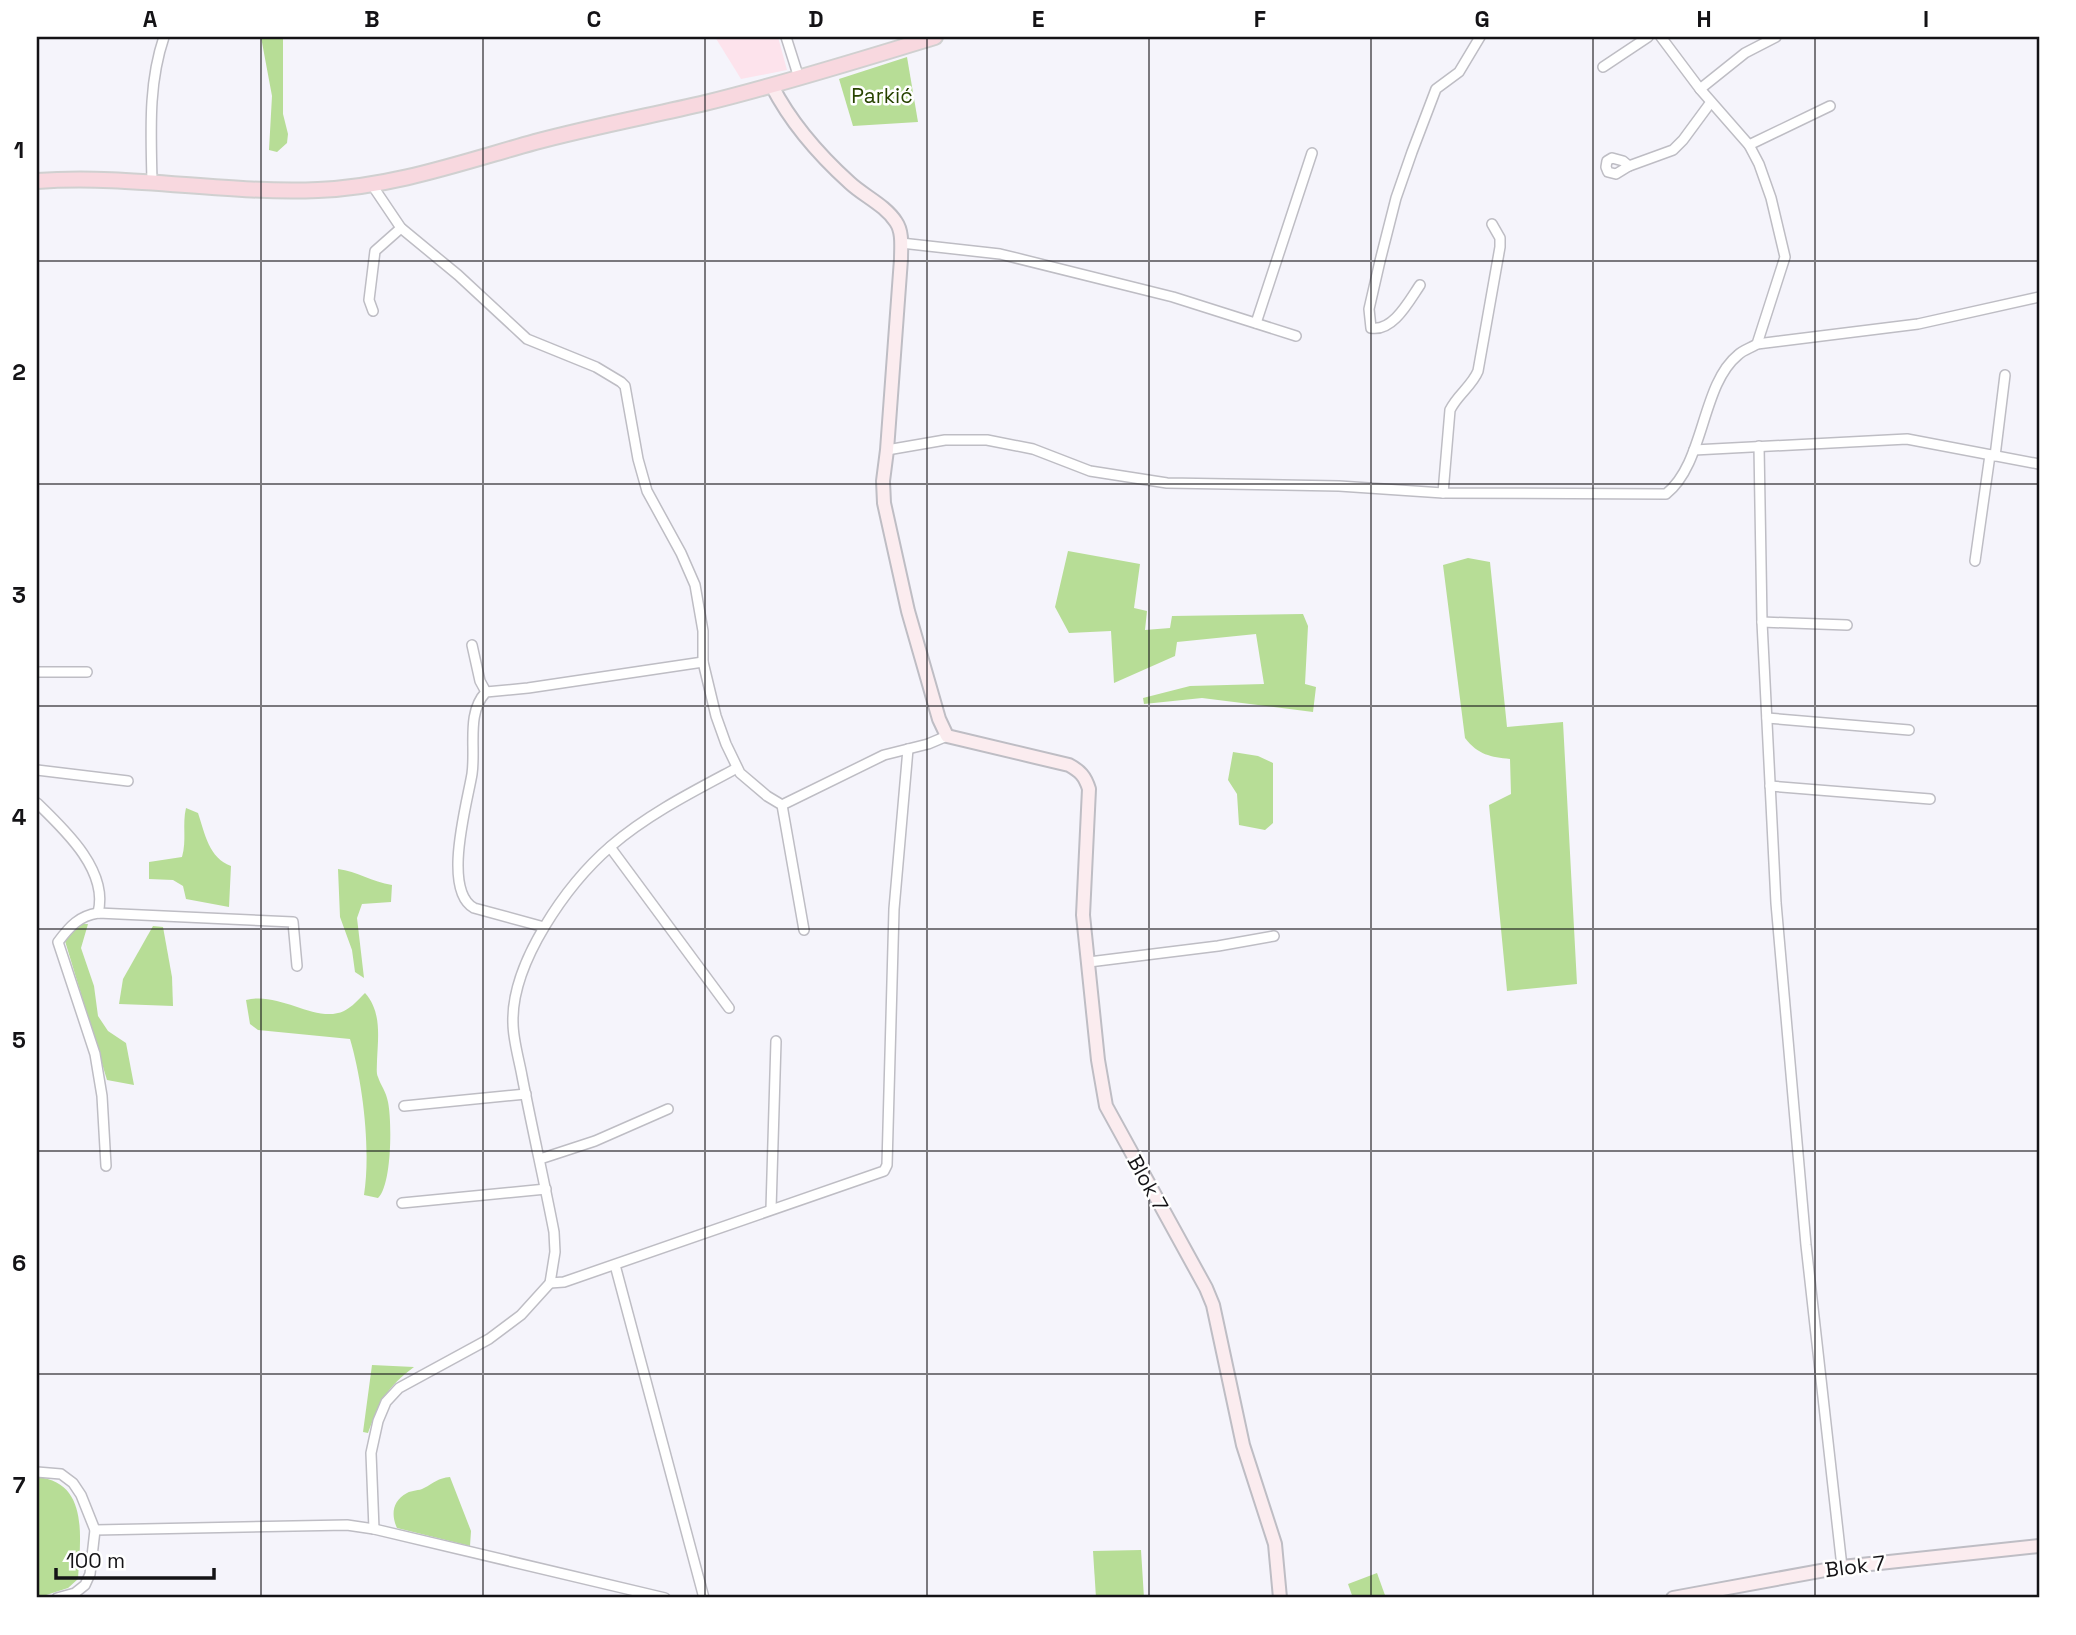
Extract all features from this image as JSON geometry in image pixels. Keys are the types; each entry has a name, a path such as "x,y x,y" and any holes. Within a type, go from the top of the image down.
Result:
{"main road":[{"path":"37,181 66,178 247,190 318,190 372,185 422,175 534,143 772,86 918,39 935,37"}],"street":[{"path":"152,182 151,89 164,37"},
{"path":"786,37 799,78"},
{"path":"1420,285 1388,325 1378,330 1371,328 1369,309 1377,273 1396,198 1412,152 1436,89 1459,72 1480,37"},
{"path":"1604,67 1648,37"},
{"path":"1661,37 1700,89 1749,145 1771,198 1785,257 1757,344"},
{"path":"1700,89 1745,53 1776,37"},
{"path":"772,86 783,109 799,131 850,183 895,221 900,229 883,481 884,503 908,611 939,719 947,736 884,755 782,805"},
{"path":"1629,166 1673,150 1712,102"},
{"path":"1749,145 1830,106"},
{"path":"1256,323 1312,153"},
{"path":"372,185 401,228 458,275 527,339 596,367 625,386 638,459 647,491 695,585 703,631 703,662 716,716 737,768 767,796 782,805 804,930"},
{"path":"1443,493 1450,410 1478,371 1500,247 1500,238 1492,224"},
{"path":"373,311 369,300 376,250 401,228"},
{"path":"901,243 1000,254 1173,297 1296,336"},
{"path":"887,450 945,440 987,440 1032,449 1090,471 1167,483 1339,486 1443,493 1666,494 1676,486 1694,450 1706,412 1722,376 1737,355 1757,344 1917,324 2039,297"},
{"path":"1975,561 2006,375"},
{"path":"1694,450 1907,439 2039,464"},
{"path":"1759,446 1762,622 1776,903 1806,1245 1842,1567"},
{"path":"1762,622 1847,625"},
{"path":"472,645 480,681 486,692"},
{"path":"544,927 474,908 467,904 461,894 460,833 472,772 475,709 479,699 486,692 703,662"},
{"path":"37,672 87,672"},
{"path":"1768,718 1909,730"},
{"name":"Blok 7","path":"947,736 1069,765 1080,771 1089,789 1083,915 1098,1060 1107,1106 1123,1140 1206,1287 1213,1305 1243,1445 1275,1544 1280,1598"},
{"path":"550,1283 564,1282 615,1265 884,1171 887,1165 894,909 908,749"},
{"path":"374,1529 371,1453 378,1421 386,1402 399,1388 489,1339 521,1315 550,1283 554,1242 513,1023 521,979 529,954 567,894 610,847 654,814 737,768"},
{"path":"37,770 128,781"},
{"path":"1770,786 1930,799"},
{"path":"37,803 88,860 100,884 101,902 98,914"},
{"path":"610,847 729,1008"},
{"path":"106,1166 106,1137 95,1054 58,942 70,926 86,915 98,914 293,922 297,966"},
{"path":"1088,962 1205,948 1274,936"},
{"path":"771,1209 776,1041"},
{"path":"404,1106 526,1094"},
{"path":"540,1159 595,1141 668,1109"},
{"path":"402,1203 546,1189"},
{"path":"615,1265 704,1598"},
{"path":"37,1472 61,1474 73,1483 81,1495 94,1530 90,1574 85,1585 75,1593 57,1598"},
{"path":"94,1530 347,1525 374,1529 665,1598"},
{"name":"Blok 7","path":"1673,1598 1842,1567 2039,1546"}],"shaded area":[{"path":"715,37 778,37 787,70 741,79"}],"green space":[{"path":"261,37 283,37 283,114 288,134 287,143 277,152 269,150 272,96"},
{"name":"Parkić","path":"907,57 918,122 853,126 839,79"},
{"path":"1068,551 1140,564 1134,608 1147,611 1145,630 1170,628 1172,616 1303,614 1308,626 1305,684 1316,687 1313,712 1202,698 1144,704 1143,698 1190,686 1264,684 1256,634 1177,642 1175,656 1114,683 1111,631 1069,633 1055,607"},
{"path":"1468,558 1490,562 1507,727 1563,722 1577,984 1507,991 1489,805 1511,794 1510,759 1485,754 1465,738 1443,565"},
{"path":"1233,752 1258,756 1273,763 1273,823 1265,830 1239,825 1237,794 1228,780"},
{"path":"186,808 198,813 213,851 231,866 229,907 186,899 183,886 173,880 149,879 149,862 182,857"},
{"path":"338,869 392,885 391,902 362,904 357,918 364,978 355,972 352,950 340,917"},
{"path":"79,924 88,924 81,948 94,986 98,1016 108,1031 126,1043 134,1085 107,1080 65,941"},
{"path":"153,926 163,927 172,977 173,1006 119,1004 123,979"},
{"path":"365,993 377,1017 377,1074 387,1098 390,1123 386,1180 378,1198 364,1195 367,1158 364,1117 359,1076 350,1039 258,1030 250,1024 246,1000 272,1000 322,1014 333,1014 344,1011"},
{"path":"372,1365 414,1367 397,1381 385,1396 368,1433 363,1432"},
{"path":"37,1477 54,1481 66,1490 74,1501 78,1515 80,1547 78,1579 68,1588 37,1598"},
{"path":"450,1477 471,1531 470,1546 397,1528 394,1509 402,1496"},
{"path":"1141,1550 1144,1598 1096,1598 1093,1551"},
{"path":"1377,1573 1386,1598 1353,1598 1348,1584"}]}
